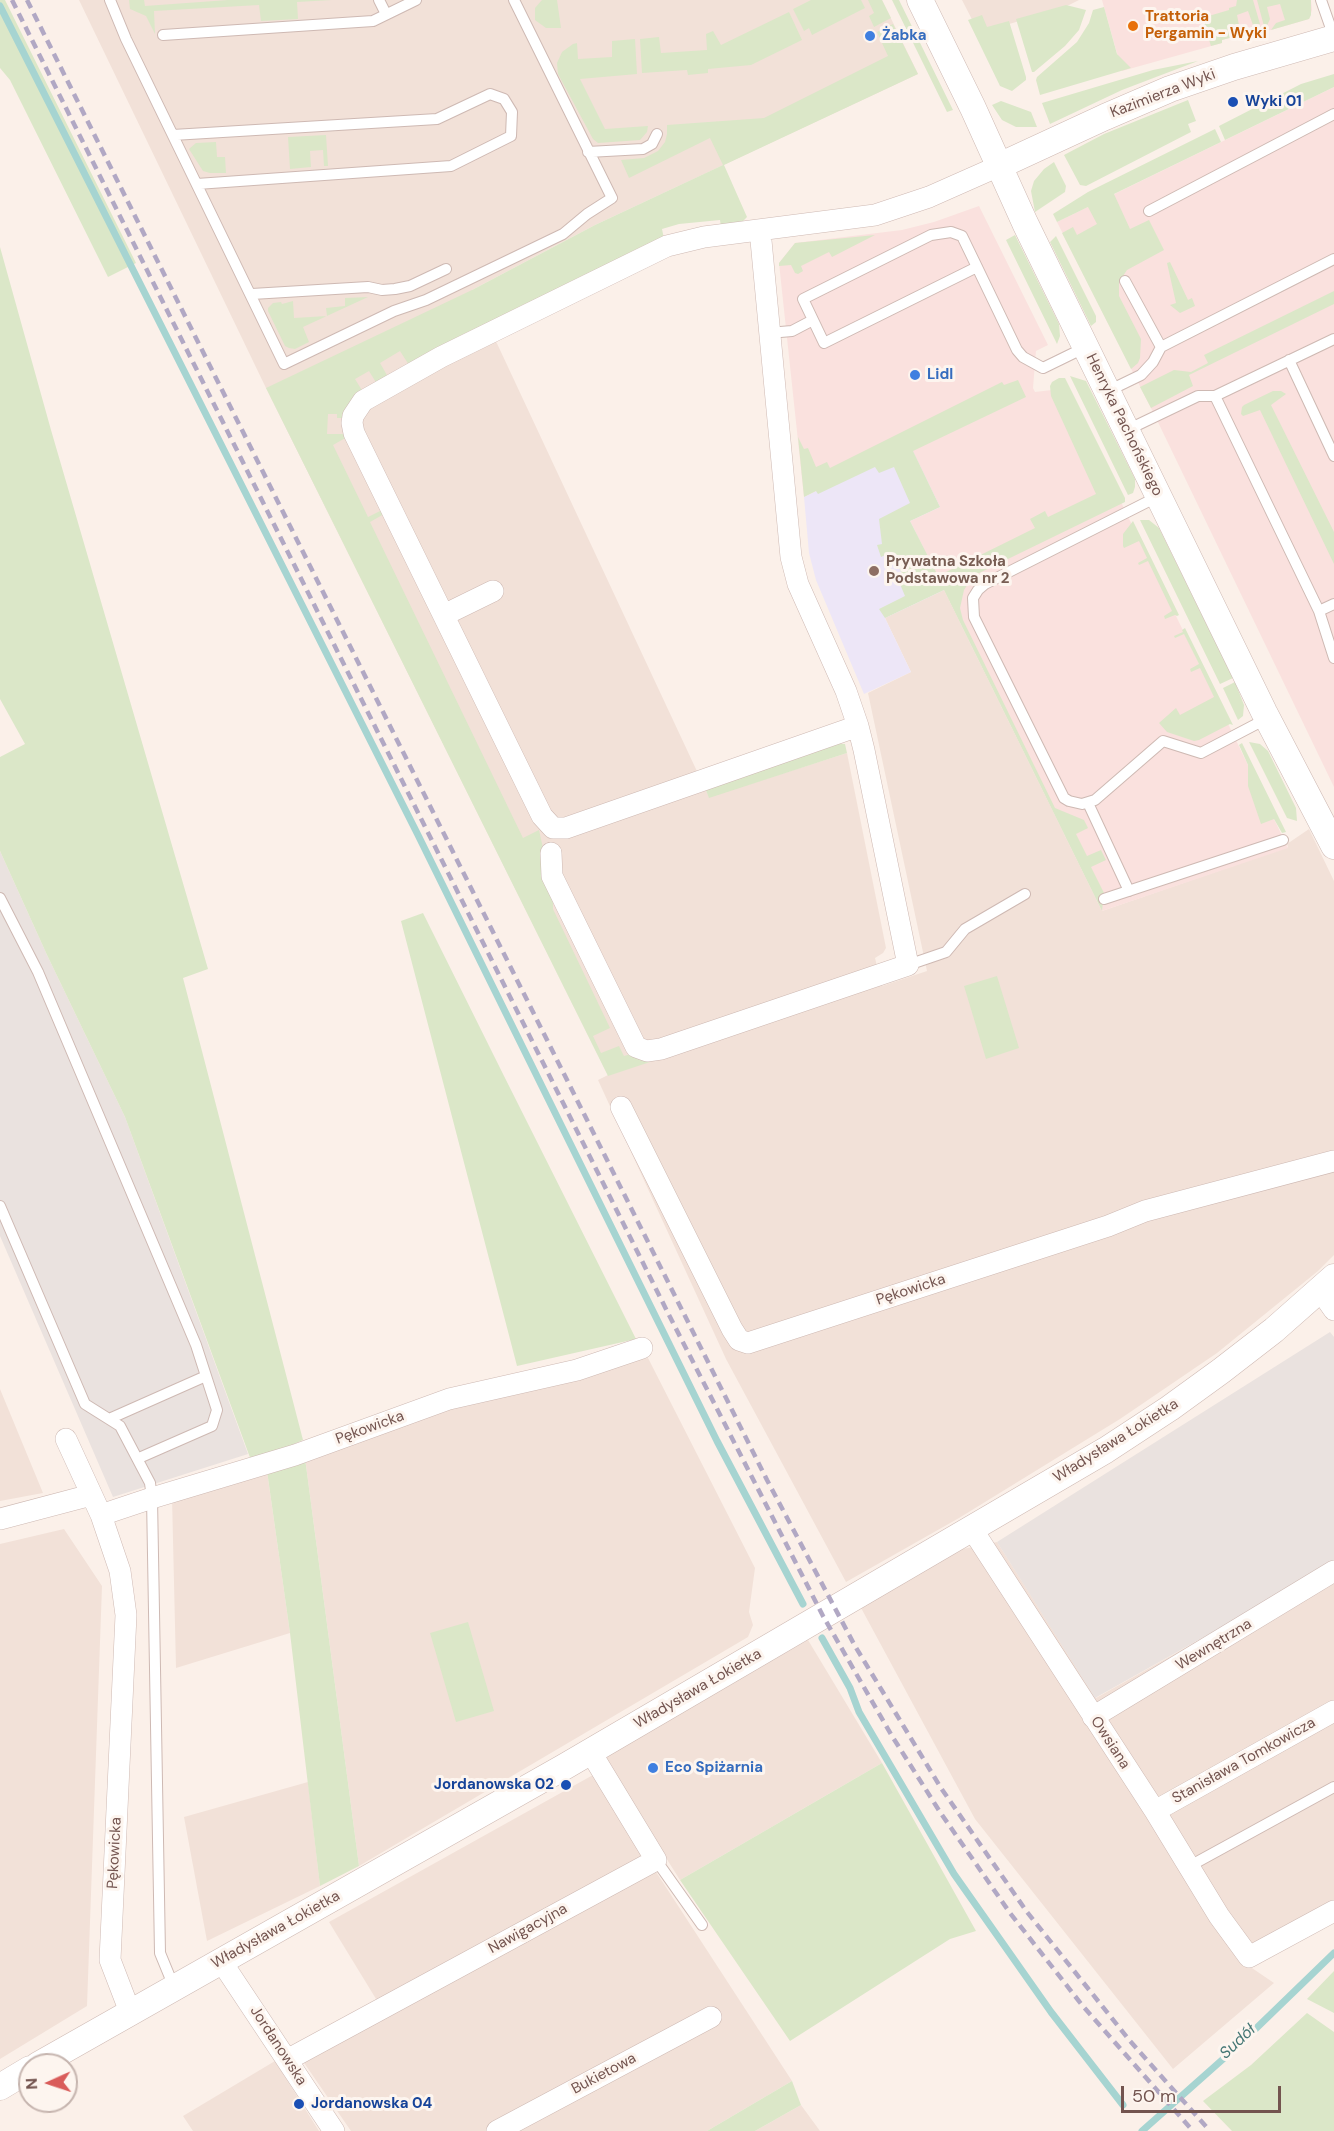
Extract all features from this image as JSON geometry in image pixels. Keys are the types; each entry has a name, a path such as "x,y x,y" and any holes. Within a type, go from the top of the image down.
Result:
{"street":[{"name":"Henryka Pachońskiego","path":"920,0 1025,223 1267,718 1328,821 1334,846"},
{"name":"Kazimierza Wyki","path":"999,166 1170,89 1334,37"},
{"path":"858,726 566,828 553,828 542,816 354,433 353,416 358,406 366,399 441,357 667,246 685,240 875,215 929,197 999,166"},
{"path":"551,853 552,876 636,1047 647,1051 661,1049 908,965 858,726 846,691 801,591 793,564 760,230"},
{"path":"444,615 493,591"},
{"name":"Pękowicka","path":"621,1107 732,1329 738,1340 748,1343 1108,1226 1145,1211 1334,1161"},
{"name":"Władysława Łokietka","path":"59,2053 590,1751 1106,1450 1170,1408 1329,1292"},
{"name":"Pękowicka","path":"100,1515 295,1455 449,1400 577,1370 642,1348"},
{"name":"Pękowicka","path":"66,1439 100,1515 120,1571 126,1615 110,1960 130,2012"},
{"path":"0,1519 91,1495"},
{"name":"Owsiana","path":"972,1529 1155,1811 1219,1916 1249,1957 1334,1911"},
{"name":"Wewnętrzna","path":"1093,1717 1334,1571"},
{"name":"Stanisława Tomkowicza","path":"1155,1811 1334,1711"},
{"path":"590,1751 656,1860"},
{"name":"Nawigacyjna","path":"287,2060 656,1860"},
{"name":"Jordanowska","path":"221,1961 334,2131"},
{"name":"Bukietowa","path":"497,2131 711,2017"},
{"path":"0,2087 18,2076"}],"lane":[{"path":"110,0 126,39 284,363 394,311 426,300 563,234 586,214 612,198 514,0"},
{"path":"379,0 386,15"},
{"path":"163,35 373,21 416,0"},
{"path":"1321,0 1334,37"},
{"path":"173,135 437,119 489,94 504,99 512,112 511,136 452,166 197,184"},
{"path":"1149,211 1334,114"},
{"path":"588,152 643,149 652,144 657,134"},
{"path":"977,267 824,343 803,299 932,235 951,232 962,236 977,267 1017,350 1023,357 1043,368 1087,347"},
{"path":"1108,391 1141,375 1153,362 1161,347 1334,258"},
{"path":"252,294 368,287 382,290 395,289 410,286 446,269"},
{"path":"1125,281 1161,347"},
{"path":"769,333 792,331 813,320"},
{"path":"1127,430 1198,396 1215,396 1334,339"},
{"path":"1289,360 1334,456"},
{"path":"1215,396 1319,611 1334,658"},
{"path":"1159,496 985,584 973,598 974,617 1064,798 1076,803 1088,803 1105,793 1163,741 1201,753 1267,718"},
{"path":"1319,611 1334,604"},
{"path":"1088,803 1129,891"},
{"path":"1104,899 1283,840"},
{"path":"908,965 946,952 965,929 1025,894"},
{"path":"0,898 39,972 196,1345 217,1410 212,1426 139,1458"},
{"path":"0,1206 86,1404 120,1426 139,1458 150,1483 160,1953 174,1987"},
{"path":"110,1419 206,1376"},
{"path":"1188,1867 1334,1787"},
{"path":"656,1860 702,1925"}],"shaded area":[{"path":"79,0 882,0 918,74 595,225 472,290 709,797 847,753 886,948 875,958 882,986 927,971 868,693 911,672 885,618 944,590 1102,911 1288,847 1287,844 1309,829 1334,881 1334,1255 1318,1271 1217,1353 1120,1419 959,1518 846,1582 726,1359 598,1080 608,1075 266,388"},
{"path":"962,0 1079,0 1063,8 979,33"},
{"path":"1102,0 1311,0 1312,10 1309,19 1222,40 1222,43 1122,71"},
{"path":"1334,87 1334,787 1155,416 1057,222"},
{"path":"979,206 1048,345 1036,351 1033,388 1035,392 1052,390 1064,384 1288,848 1102,911 910,521 940,507 910,446 804,497 779,263 795,243 902,230 934,222"},
{"name":"Prywatna Szkoła Podstawowa nr 2","path":"910,445 940,507 910,521 944,590 885,618 911,672 864,694 816,580 809,553 804,497"},
{"path":"0,851 125,1117 248,1454 113,1497 0,1236"},
{"path":"1330,1332 1334,1337 1334,1564 1095,1698 997,1542"},
{"path":"648,1358 755,1568 749,1612 753,1625 748,1637 359,1866 305,1458 466,1400"},
{"path":"0,1389 43,1493 0,1501"},
{"path":"267,1471 290,1633 176,1668 172,1497"},
{"path":"64,1529 102,1586 87,2006 0,2059 0,1544"},
{"path":"997,1542 1096,1698 1334,1564 1334,1903 1246,1964 1274,1983 1173,2069 975,1819 860,1606 963,1549"},
{"path":"808,1640 882,1763 680,1880 603,1758"},
{"path":"593,1775 792,2081 707,2131 351,2131 300,2057 384,2012 329,1922"},
{"path":"308,1782 320,1886 207,1941 184,1817"},
{"path":"275,2061 319,2131 193,2131 183,2116"},
{"path":"801,2105 820,2131 755,2131"}],"green space":[{"path":"0,0 5,0 136,263 108,277 10,80 0,68"},
{"path":"129,0 144,0 145,6 228,0 332,0 297,2 298,19 261,21 259,5 154,11 155,34 146,16 130,9"},
{"path":"542,0 557,0 561,28 546,28 535,20 535,8"},
{"path":"811,0 861,0 865,8 812,35 809,28 804,31 793,9"},
{"path":"868,0 882,0 891,18 874,27 869,16 874,13"},
{"path":"892,0 899,0 953,110 947,112"},
{"path":"1237,0 1253,0 1260,24 1253,25 1248,11 1237,15 1241,35 1222,40 1222,43 1211,46 1202,18 1229,10 1236,6"},
{"path":"1257,0 1311,0 1311,15 1309,19 1271,30 1276,23 1285,20 1280,4 1267,7 1270,19 1265,30"},
{"path":"1066,5 1086,10 1079,30 1065,46 1032,72 1016,19"},
{"path":"1104,7 1117,54 1131,68 1040,95 1037,77 1077,42 1089,23 1093,10"},
{"path":"789,12 802,40 751,65 708,69 708,73 688,75 687,70 642,73 640,39 659,37 661,53 707,50 706,34 713,31 721,45"},
{"path":"982,15 987,27 1009,21 1026,77 1026,80 1012,91 1000,86 968,20"},
{"path":"893,24 918,74 724,165 747,217 741,223 721,227 720,220 679,224 662,229 664,239 409,365 400,351 380,363 388,377 377,384 369,371 355,379 363,392 344,418 337,418 337,414 328,414 327,434 346,434 347,437 333,445 368,517 382,510 384,514 370,522 523,838 539,830 553,894 553,909 610,1028 593,1036 601,1053 619,1046 624,1056 631,1054 650,1062 608,1076 266,388 472,290 595,225 723,165 710,138 629,178 621,160 644,158 658,151 665,142 667,125 764,118 888,56 877,32"},
{"path":"635,39 637,74 580,79 605,129 648,126 647,132 640,140 598,143 593,139 558,74 557,63 562,52 573,44 577,43 578,59 612,57 612,41"},
{"path":"1198,61 1122,90 1050,124 1042,103 1153,70"},
{"path":"1334,74 1334,87 1225,140 1219,126 1301,84"},
{"path":"1188,100 1196,121 1188,124 1191,132 1086,186 1080,185 1064,155 1104,134"},
{"path":"1001,101 1031,112 1037,127 1016,127 1002,120 992,105"},
{"path":"1215,129 1221,142 1114,194 1130,229 1149,220 1164,250 1127,270 1119,282 1119,296 1141,339 1140,358 1131,369 1062,233 1073,227 1077,235 1097,224 1088,207 1057,222 1053,214 1088,192"},
{"path":"326,135 328,166 324,166 323,150 310,151 311,167 290,169 288,137"},
{"path":"216,142 217,157 225,157 226,173 203,171 189,149 196,143"},
{"path":"1054,162 1066,186 1065,192 1035,212 1031,191 1034,181 1044,169"},
{"path":"875,235 832,257 829,252 801,266 803,271 798,274 791,265 779,266 795,243"},
{"path":"1015,235 1059,324 1060,336 1057,344 1006,240"},
{"path":"1056,236 1096,316 1096,322 1091,326 1050,242"},
{"path":"0,247 208,969 183,978 303,1440 252,1463 125,1117 0,851 0,757 25,744 0,699"},
{"path":"1170,262 1188,300 1192,298 1195,306 1180,313 1170,305 1176,303 1167,263"},
{"path":"1334,291 1334,304 1189,375 1193,386 1151,408 1140,387 1174,370 1191,372 1208,363 1204,355"},
{"path":"368,297 327,316 326,308 345,306 345,298"},
{"path":"293,301 294,318 327,316 303,327 309,342 295,349 285,346 268,308 273,303 281,302 282,304"},
{"path":"1070,376 1086,381 1135,479 1133,493 1128,495"},
{"path":"1059,378 1065,378 1125,502 973,576 964,590 960,608 963,620 1055,808 1084,820 1088,828 1076,834 1087,856 1101,850 1106,860 1091,867 1104,893 1102,911 944,590 885,618 879,609 905,596 900,584 905,581 892,552 881,557 877,545 882,544 879,519 910,503 894,467 879,473 875,467 818,494 816,491 804,497 798,437 804,449 808,448 816,467 827,462 830,468 1002,382 1004,385 1018,380 1026,397 913,451 940,507 910,521 938,576 1035,528 1030,519 1045,511 1048,517 1096,494 1051,396 1050,386"},
{"path":"1273,391 1286,394 1271,405 1334,532 1334,564 1260,410 1243,416 1241,414 1244,405"},
{"path":"1140,520 1149,520 1159,528 1233,678 1220,684"},
{"path":"1133,521 1179,615 1177,616 1165,619 1164,616 1172,611 1148,561 1139,565 1138,563 1147,558 1139,541 1124,548 1123,546 1123,534"},
{"path":"1185,628 1233,725 1230,724 1194,741 1167,732 1159,723 1176,708 1180,715 1214,697 1200,668 1191,672 1190,669 1199,664 1184,634 1175,638 1174,636 1183,632"},
{"path":"1235,682 1244,705 1243,716 1238,720 1223,688"},
{"path":"1249,742 1260,744 1268,751 1296,808 1297,821 1287,818"},
{"path":"834,743 845,744 847,753 709,798 705,788"},
{"path":"1242,743 1286,832 1282,833 1274,819 1261,824 1248,786 1248,765 1239,745"},
{"path":"423,913 636,1339 517,1366 401,921"},
{"path":"997,976 1019,1048 986,1059 964,986"},
{"path":"305,1458 359,1866 320,1886 290,1633 267,1471"},
{"path":"468,1622 494,1711 456,1722 430,1633"},
{"path":"882,1763 976,1931 950,1939 790,2041 680,1880"},
{"path":"1334,1971 1334,2013 1307,1999"},
{"path":"1307,2013 1334,2032 1334,2131 1232,2131 1203,2101 1251,2065"},
{"path":"792,2081 801,2105 755,2131 707,2131"}],"waterway":[{"path":"0,6 417,833 717,1441 803,1604"},
{"path":"822,1638 850,1688 859,1712 954,1874 1051,2012 1123,2105"},
{"name":"Sudół","path":"1142,2131 1240,2044 1334,1953"}],"railway":[{"path":"12,0 669,1315 823,1616 892,1736 940,1812 1010,1913 1082,2005 1193,2131"},
{"path":"27,0 767,1480 855,1646 941,1788 1027,1912 1130,2041 1210,2131"}],"place":[{"name":"Trattoria Pergamin - Wyki","path":"1133,26"},
{"name":"Żabka","path":"870,36"},
{"name":"Wyki 01","path":"1233,102"},
{"name":"Lidl","path":"915,375"},
{"name":"Prywatna Szkoła Podstawowa nr 2","path":"874,571"},
{"name":"Eco Spiżarnia","path":"653,1768"},
{"name":"Jordanowska 02","path":"566,1785"},
{"name":"Jordanowska 04","path":"299,2104"}]}
